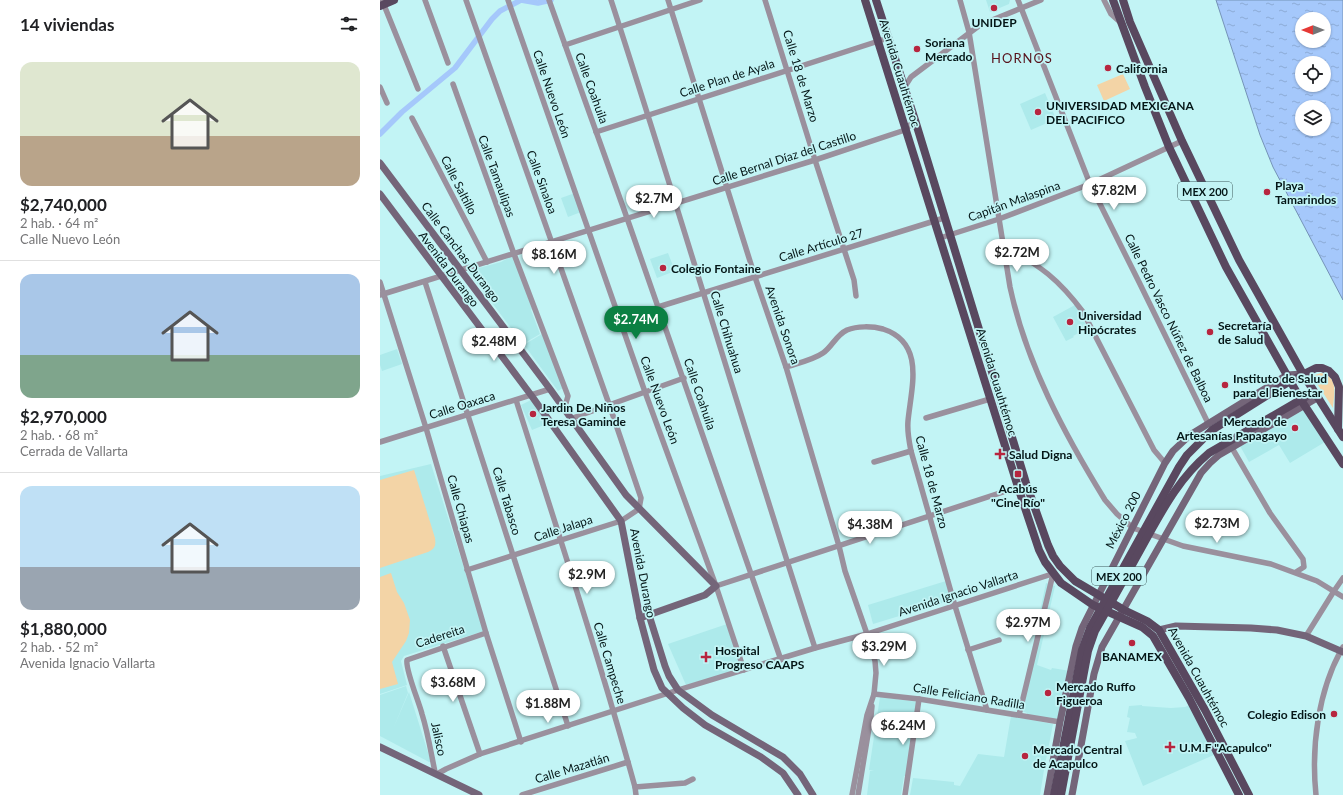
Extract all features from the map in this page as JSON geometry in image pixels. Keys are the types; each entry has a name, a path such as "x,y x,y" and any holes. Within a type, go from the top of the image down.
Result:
{"main road":[{"path":"382,4 394,0"},
{"name":"Avenida Cuauhtémoc","path":"865,0 1039,550 1053,574 1070,590 1093,605 1119,618 1142,627 1153,636 1189,698 1239,795"},
{"name":"Avenida Cuauhtémoc","path":"876,0 915,120 1026,484 1053,556 1075,582 1098,596 1147,621 1159,630 1205,710 1249,795"},
{"name":"MEX 200","path":"1114,0 1145,87 1169,147 1226,267 1303,403"},
{"name":"MEX 200","path":"1123,0 1130,22 1182,141 1239,260 1316,395 1209,453 1184,478 1162,504"},
{"name":"Calle Canchas Durango","path":"380,163 550,389 570,419 626,495 639,508"},
{"name":"Avenida Durango","path":"380,194 531,395 621,521 640,618 658,681 667,694 705,725 761,757 783,773 798,795"},
{"path":"1303,374 1316,368 1322,368 1329,371 1335,377 1339,387 1338,429"},
{"name":"MEX 200","path":"1162,504 1187,455 1212,430 1289,378 1303,374"},
{"name":"México 200","path":"1047,795 1060,722 1076,646 1082,628 1165,463 1181,442 1208,423 1289,378"},
{"path":"1316,395 1343,437"},
{"path":"1072,795 1097,660 1108,635 1124,610 1201,473 1219,455 1303,403 1343,464"},
{"name":"México 200","path":"1054,795 1090,628 1162,504"},
{"name":"Avenida Durango","path":"639,508 716,586"},
{"path":"640,618 705,595 716,586"},
{"path":"649,615 665,666 669,676 678,690 712,715 783,757 792,764 800,774 813,795"},
{"path":"1159,630 1176,626 1277,630 1306,636 1342,650"},
{"name":"México 200","path":"1061,795 1085,651"},
{"path":"380,746 479,795"},
{"path":"783,773 792,764"}],"street":[{"path":"425,0 448,63"},
{"name":"Calle Sinaloa","path":"466,0 609,404 641,498 639,508"},
{"name":"Calle Nuevo León","path":"508,0 644,392 716,586 744,670"},
{"name":"Calle Coahuila","path":"549,0 684,378 781,660"},
{"name":"Calle Chihuahua","path":"611,0 815,648"},
{"name":"Avenida Sonora","path":"668,0 755,277 786,367 839,546 844,572 867,634 875,661 876,673 874,694 867,715 861,763"},
{"path":"564,44 700,0"},
{"name":"Calle 18 de Marzo","path":"765,0 788,69 815,160 845,249 854,280 856,296"},
{"path":"960,0 969,32 1015,311 1034,366 1048,398 1105,500 1117,514 1133,528 1183,546 1271,564 1296,572 1317,581 1343,597"},
{"name":"Calle Pedro Vasco Núñez de Balboa","path":"1018,0 1090,184 1208,423"},
{"path":"904,88 911,77 969,32 989,20 1041,0"},
{"path":"1104,0 1111,14 1122,25"},
{"path":"382,4 418,89"},
{"name":"Calle Plan de Ayala","path":"596,132 888,38"},
{"name":"Calle Tamaulipas","path":"453,84 514,254 568,396 564,410"},
{"path":"380,87 387,103"},
{"name":"Calle Saltillo","path":"412,118 487,262"},
{"name":"Calle Bernal Díaz del Castillo","path":"382,295 815,160 905,130 915,120"},
{"name":"Capitán Malaspina","path":"940,238 1000,219 1090,184 1182,141"},
{"name":"Calle Artículo 27","path":"658,307 944,218"},
{"path":"1004,248 1019,254 1036,264 1054,278 1072,296 1084,312 1154,450 1165,463"},
{"name":"Calle Chiapas","path":"380,282 382,295 426,428 486,633 521,742"},
{"name":"Calle Tabasco","path":"425,282 469,414 512,555 568,726"},
{"name":"Calle 18 de Marzo","path":"786,367 818,356 824,352 837,337 848,329 860,327 880,328 893,332 901,338 909,351 914,377 907,435 955,606 987,710"},
{"path":"570,419 684,378"},
{"name":"Calle Oaxaca","path":"380,442 550,389"},
{"path":"926,418 990,398"},
{"name":"Calle Campeche","path":"516,400 561,541 636,787 636,795"},
{"path":"1232,448 1270,513 1303,559 1304,567 1296,572"},
{"path":"874,462 911,451"},
{"path":"716,586 1018,487"},
{"name":"Calle Jalapa","path":"467,570 621,521 639,508"},
{"path":"1020,716 1053,574"},
{"name":"Avenida Ignacio Vallarta","path":"436,773 480,754 678,690 781,660 815,648 867,634 1053,574"},
{"path":"1306,636 1343,578"},
{"name":"Cadereita","path":"406,665 407,660 410,658 486,633"},
{"path":"968,650 999,640"},
{"path":"443,646 480,754"},
{"path":"1316,795 1314,756 1316,730 1321,705 1329,680 1342,650"},
{"name":"Jalisco","path":"406,665 422,714 436,773"},
{"name":"Calle Feliciano Radilla","path":"874,694 919,699 1060,722"},
{"path":"905,795 919,699"},
{"name":"Calle Mazatlán","path":"522,795 628,762"},
{"path":"852,795 861,763"},
{"path":"858,795 861,763"},
{"path":"636,787 685,783 693,779"}],"shaded area":[{"name":"UNIDEP","path":"986,0 1010,0 1009,4 990,12"},
{"path":"1123,74 1130,89 1104,101 1097,85"},
{"name":"UNIVERSIDAD MEXICANA DEL PACIFICO","path":"1045,93 1056,119 1031,130 1020,104"},
{"path":"575,193 581,212 568,217 561,198"},
{"name":"Colegio Fontaine","path":"668,253 675,271 657,278 650,259"},
{"path":"513,255 540,334 523,344 468,271 501,262"},
{"name":"Universidad Hipócrates","path":"1075,305 1088,328 1066,341 1053,317"},
{"path":"542,334 563,388 558,391 525,346 527,343"},
{"path":"397,349 402,364 382,371 380,365 380,355"},
{"path":"1321,373 1331,378 1333,382 1333,408 1312,376"},
{"name":"Jardin De Niños Teresa Gaminde","path":"531,400 549,423 532,430 521,405"},
{"name":"Mercado de Artesanías Papagayo","path":"1305,409 1325,442 1290,463 1279,445 1249,462 1240,446"},
{"path":"431,464 484,631 404,656 401,661 407,685 380,694 380,476"},
{"path":"414,470 435,538 434,547 428,552 380,568 380,480"},
{"path":"391,573 397,592 404,603 410,620 409,633 406,641 392,662 398,684 380,689 380,577"},
{"path":"946,581 952,600 873,624 868,605"},
{"path":"1046,583 1055,586 1037,665 1051,670 1052,668 1070,671 1059,721 1027,715 1027,713 1019,710"},
{"name":"Hospital Progreso CAAPS","path":"727,624 743,669 686,685 668,644"},
{"path":"406,686 408,693 393,729 409,692 431,762 380,736 380,695"},
{"path":"880,697 918,702 907,776 904,776 901,795 867,795 870,771 874,771 869,770"},
{"name":"U.M.F \"Acapulco\"","path":"1192,704 1216,754 1143,786 1125,741 1137,738 1135,733 1127,732 1130,718 1127,717 1129,706 1142,705 1171,708 1185,707"},
{"name":"Mercado Central de Acapulco","path":"1011,716 1053,724 1040,795 910,795 913,778 954,782 954,785 960,786 978,754 1004,757"}],"water":[{"path":"1216,0 1343,0 1343,300 1273,167 1260,135"}],"waterway":[{"path":"521,0 538,3 551,0"},
{"path":"380,134 402,112 455,68 492,19 500,11 521,0"}],"place":[{"name":"UNIDEP","path":"994,8"},
{"name":"Soriana Mercado","path":"917,49"},
{"name":"California","path":"1108,68"},
{"name":"UNIVERSIDAD MEXICANA DEL PACIFICO","path":"1038,112"},
{"name":"Playa Tamarindos","path":"1267,192"},
{"name":"Colegio Fontaine","path":"663,268"},
{"name":"Universidad Hipócrates","path":"1070,322"},
{"name":"Secretaría de Salud","path":"1210,332"},
{"name":"Instituto de Salud para el Bienestar","path":"1225,385"},
{"name":"Jardin De Niños Teresa Gaminde","path":"533,414"},
{"name":"Mercado de Artesanías Papagayo","path":"1295,428"},
{"name":"Salud Digna","path":"1000,454"},
{"name":"Acabús \"Cine Río\"","path":"1018,474"},
{"name":"BANAMEX","path":"1132,643"},
{"name":"Hospital Progreso CAAPS","path":"706,657"},
{"name":"Mercado Ruffo Figueroa","path":"1048,693"},
{"name":"Colegio Edison","path":"1334,714"},
{"name":"U.M.F \"Acapulco\"","path":"1170,747"},
{"name":"Mercado Central de Acapulco","path":"1025,756"}],"district":[{"name":"HORNOS","path":"1022,58"}]}
